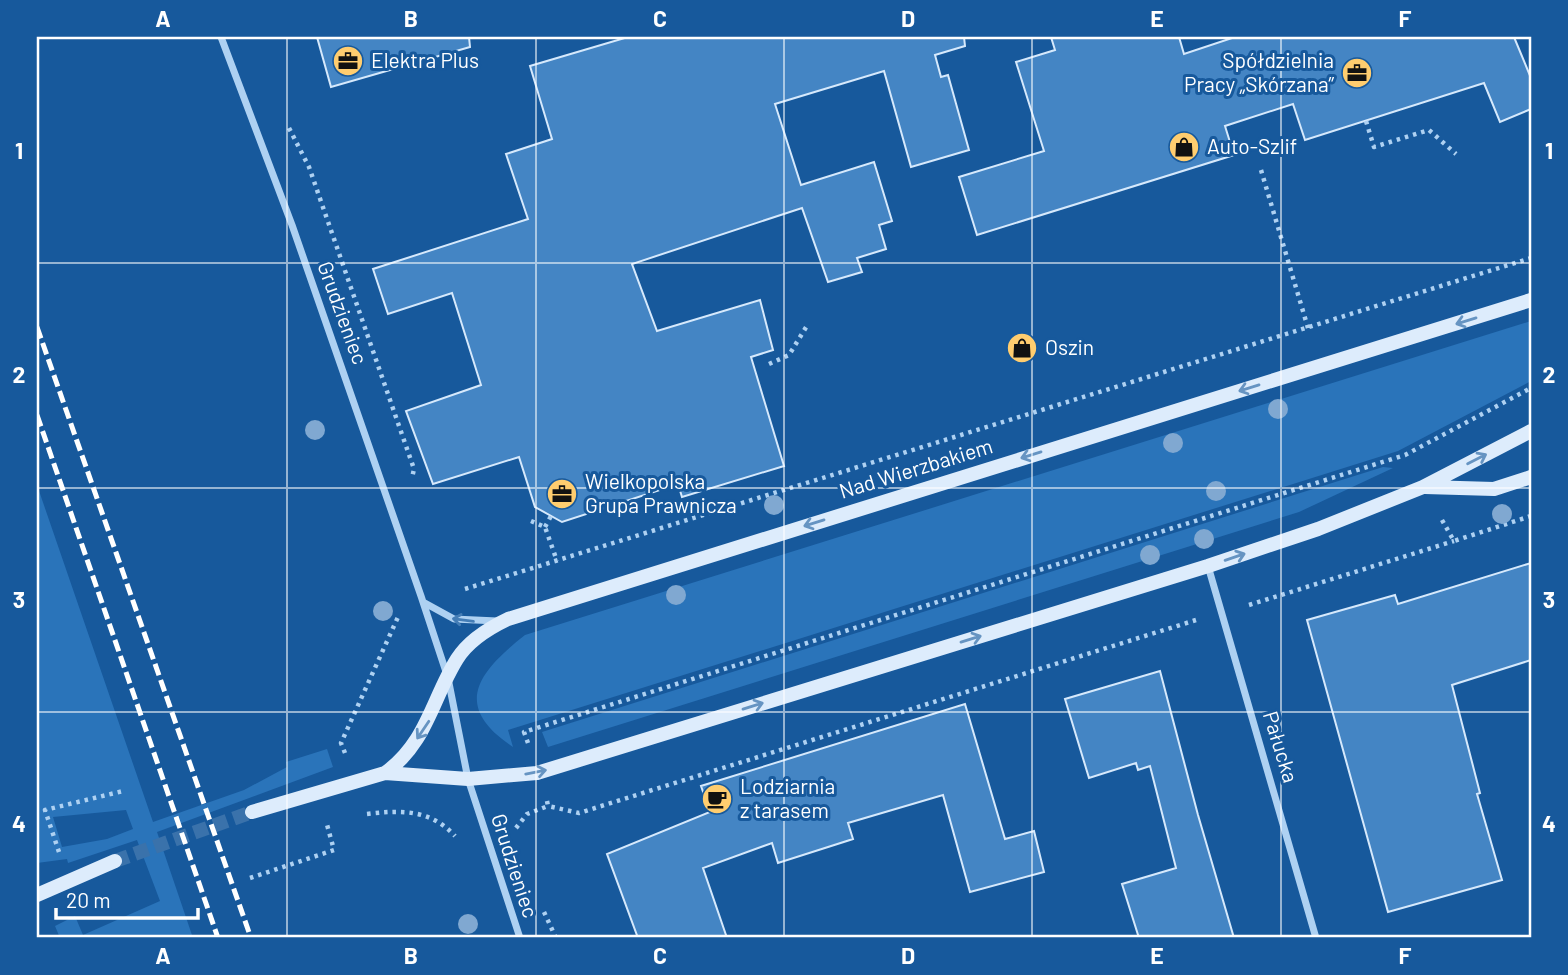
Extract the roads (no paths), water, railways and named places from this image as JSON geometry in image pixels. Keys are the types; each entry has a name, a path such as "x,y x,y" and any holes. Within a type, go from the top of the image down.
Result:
{"street":[{"name":"Grudzieniec","path":"221,37 358,409 448,678 468,779 520,938"},
{"name":"Nad Wierzbakiem","path":"252,812 385,773 398,764 427,725 448,678 465,649 476,638 508,619 1531,300"},
{"name":"Nad Wierzbakiem","path":"385,773 468,779 537,772 1209,566 1318,529 1423,487 1531,431"},
{"name":"Nad Wierzbakiem","path":"1423,487 1494,489 1531,477"},
{"name":"Pałucka","path":"1209,566 1316,938"},
{"path":"423,603 454,619 488,622 508,619"},
{"path":"37,895 116,861"},
{"path":"37,886 60,884"}],"tunnel":[{"path":"115,861 252,812"}],"railway":[{"path":"37,327 251,938"},
{"path":"37,415 218,938"}],"place":[{"name":"Elektra Plus","path":"348,61"},
{"name":"Spółdzielnia Pracy „Skórzana”","path":"1357,73"},
{"name":"Auto-Szlif","path":"1184,147"},
{"name":"Oszin","path":"1022,348"},
{"name":"Wielkopolska Grupa Prawnicza","path":"562,494"},
{"name":"Lodziarnia z tarasem","path":"717,799"}]}
